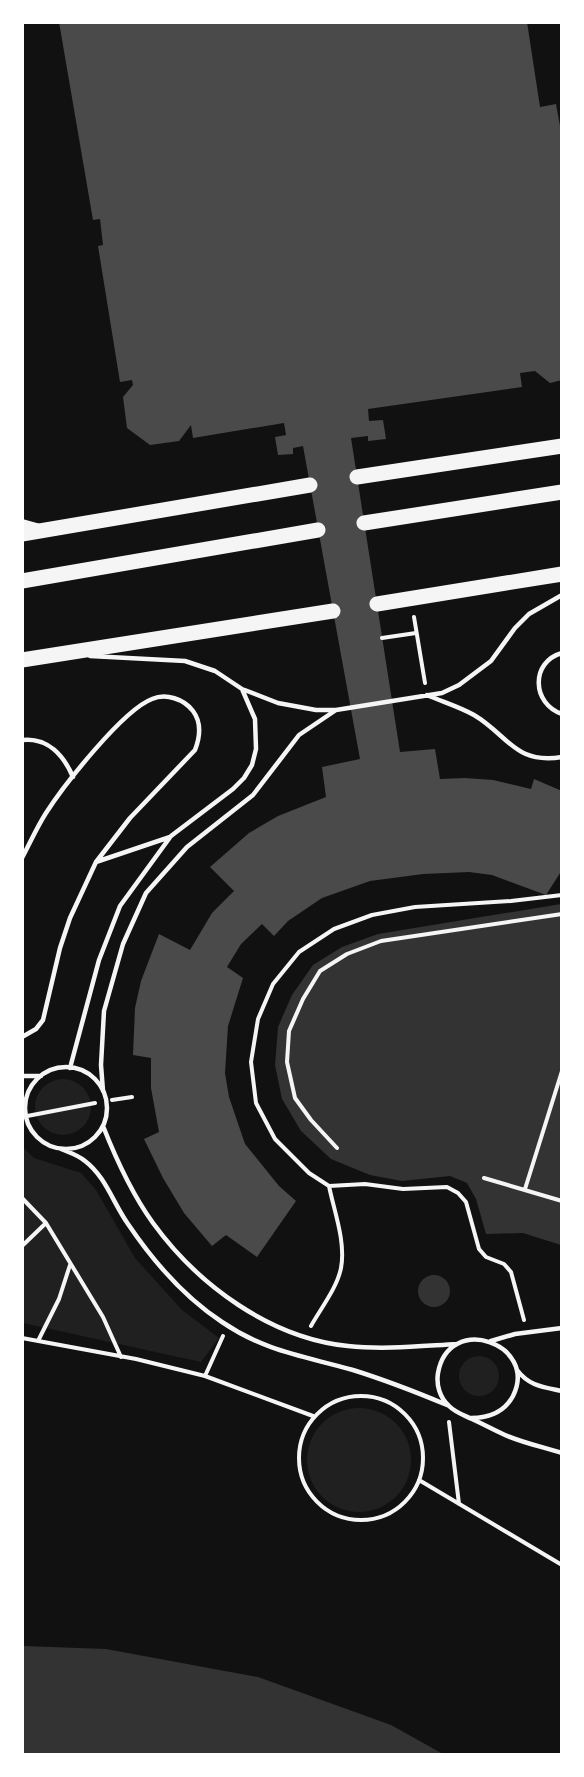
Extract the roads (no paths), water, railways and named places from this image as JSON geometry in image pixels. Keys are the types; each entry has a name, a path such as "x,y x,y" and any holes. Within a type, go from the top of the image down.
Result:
{"main road":[{"path":"357,477 561,446"},
{"path":"22,534 310,485"},
{"path":"364,523 561,492"},
{"path":"22,581 318,530"},
{"path":"377,604 561,574"},
{"path":"22,660 333,611"}],"street":[{"path":"22,524 43,530"}],"lane":[{"path":"54,655 185,661 215,671 242,689 278,703 316,710 336,710 442,693 459,685 491,661 515,628 530,614 561,595"},
{"path":"561,653 548,660 543,666 538,683 543,700 548,707 561,714"},
{"path":"70,1068 99,960 120,906 171,836 233,789 252,765 256,749 255,719 242,689"},
{"path":"427,695 475,716 519,752 540,759 561,757"},
{"path":"22,858 46,813 89,757 124,720 143,704 153,698 163,696 184,702 192,709 198,719 200,729 195,750 136,812 96,862 70,918 60,948 43,1020 36,1029 22,1037"},
{"path":"61,1149 73,1149 86,1144 103,1126 107,1114 100,1065 104,1011 123,944 146,893 186,847 253,795 299,735 336,710"},
{"path":"22,740 43,742 56,750 67,762 73,777"},
{"path":"96,862 171,836"},
{"path":"103,1091 95,1079 83,1071 70,1068 50,1071 41,1076 29,1090 24,1106 24,1117 38,1138 48,1145 84,1160 103,1179 126,1222 156,1262 177,1284 228,1325 257,1342 284,1353 371,1376 447,1405 458,1414 514,1439 561,1453"},
{"path":"22,1076 41,1076"},
{"path":"103,1126 135,1194 172,1247 200,1275 253,1314 305,1337 346,1346 368,1348 457,1344 479,1339 490,1341 502,1348 524,1379 534,1385 561,1391"},
{"path":"490,1341 527,1332 561,1328"},
{"path":"447,1405 440,1393 437,1379 439,1365 446,1353 457,1344"},
{"path":"471,1418 484,1418 507,1405 515,1388 516,1369"}]}
